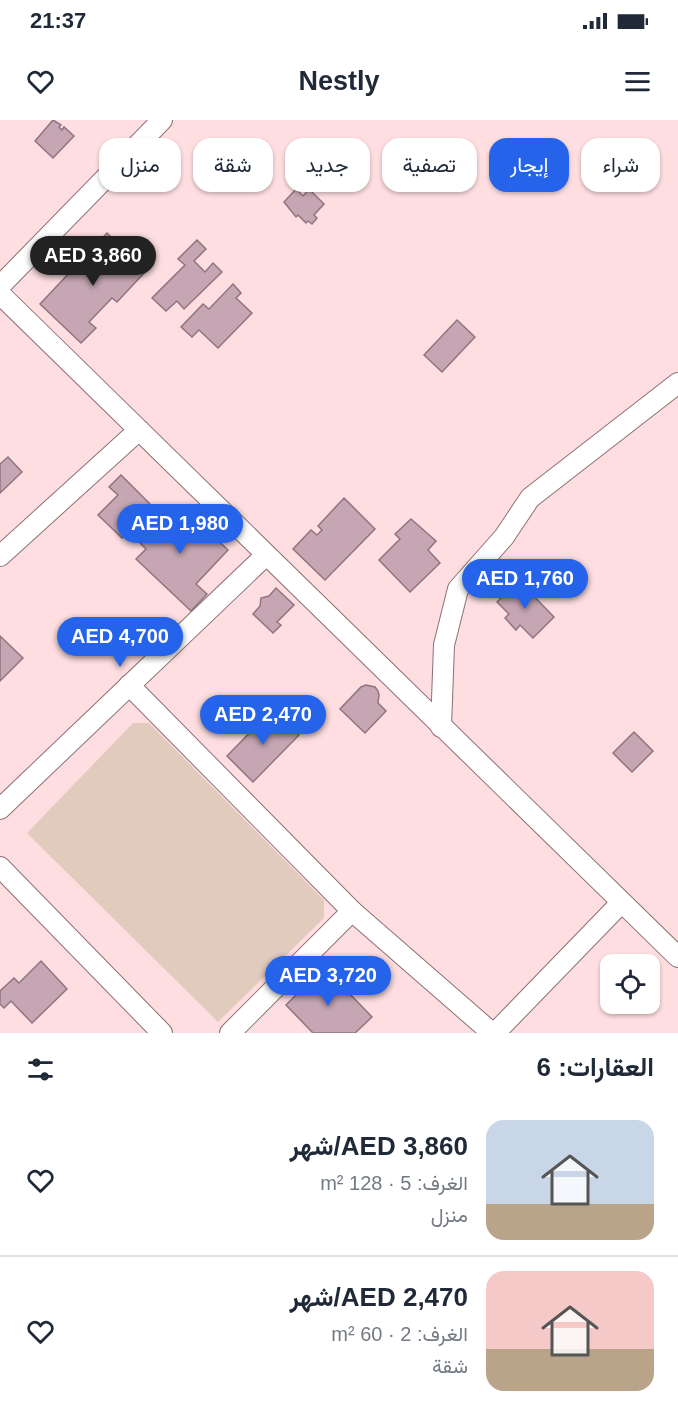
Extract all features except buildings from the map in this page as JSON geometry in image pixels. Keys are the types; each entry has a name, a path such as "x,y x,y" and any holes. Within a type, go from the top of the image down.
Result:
{"street":[{"path":"0,286 162,120"},
{"path":"0,294 678,957"},
{"path":"441,727 444,645 458,589 504,537 530,498 678,383"},
{"path":"0,556 139,430"},
{"path":"0,809 266,555"},
{"path":"129,685 352,911 494,1033 621,903"},
{"path":"0,867 162,1033"},
{"path":"230,1033 352,911"}],"shaded area":[{"path":"133,723 149,723 324,900 324,918 218,1022 27,833"}]}
